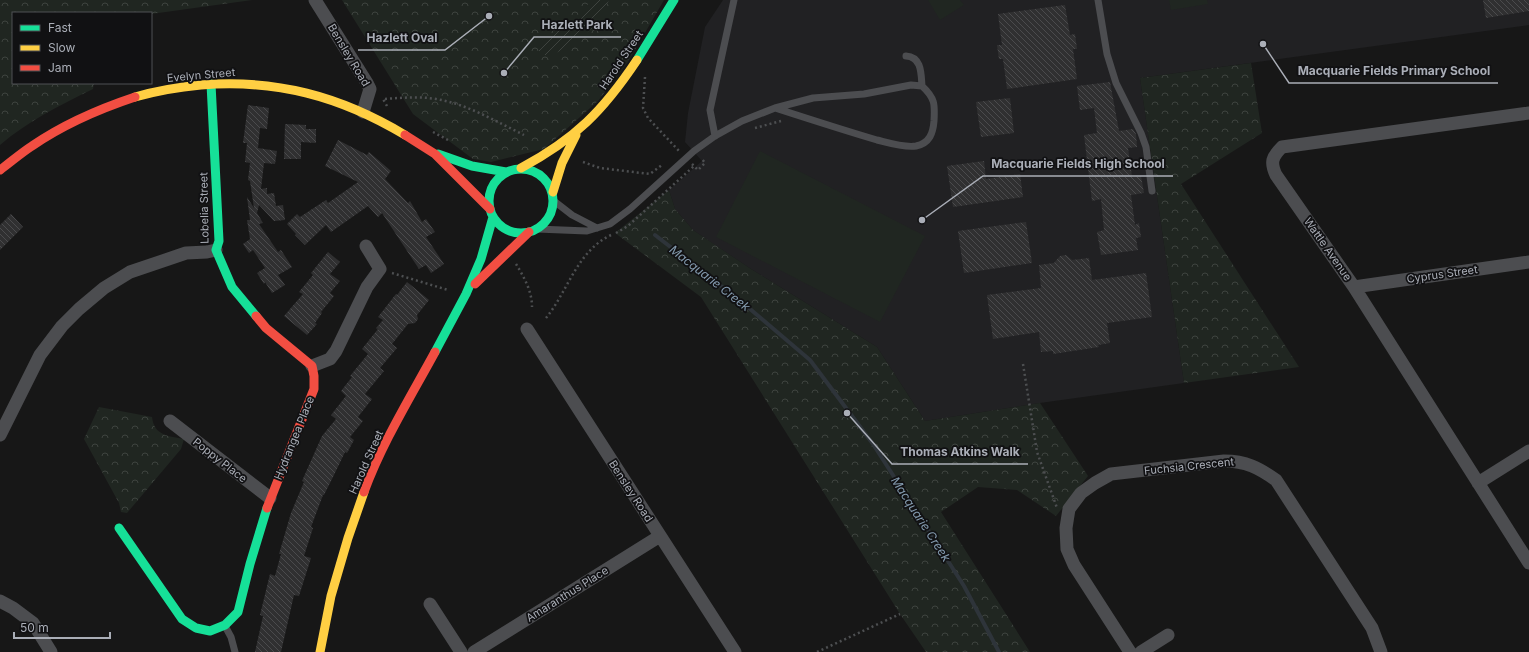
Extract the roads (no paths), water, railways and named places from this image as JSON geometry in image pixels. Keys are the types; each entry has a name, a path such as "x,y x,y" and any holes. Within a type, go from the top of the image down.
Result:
{"street":[{"name":"Bensley Road","path":"315,0 370,89 363,112"},
{"name":"Harold Street","path":"521,168 548,152 582,128 596,115 615,92 674,0"},
{"name":"Evelyn Street","path":"0,170 31,145 59,128 120,101 157,91 212,84 245,84 288,88 324,97 363,112 390,126 433,152 472,166 506,172"},
{"name":"Lobelia Street","path":"212,84 219,241 216,250 232,286 266,328 312,366"},
{"name":"Wattle Avenue","path":"1529,113 1282,147 1273,158 1272,166 1276,175 1354,286 1529,562"},
{"name":"Harold Street","path":"553,197 561,164 567,150 582,128"},
{"name":"Evelyn Street","path":"433,152 492,213"},
{"path":"521,168 530,169 544,177 550,184 553,197 552,210 549,218 533,231 521,233 505,229 492,213 489,202 492,188 495,182 506,172 521,168"},
{"name":"Harold Street","path":"320,652 332,596 348,538 370,477 400,417 466,294 481,259 492,213"},
{"name":"Harold Street","path":"466,294 488,269 533,231"},
{"path":"312,366 330,359 336,351 367,287 380,269 366,246"},
{"path":"0,435 40,355 62,326 79,309 104,288 130,272 186,253 216,250"},
{"name":"Cyprus Street","path":"1354,286 1529,262"},
{"name":"Bensley Road","path":"526,329 735,652"},
{"name":"Hydrangea Place","path":"225,626 238,612 250,564 270,498 314,389 312,366"},
{"name":"Poppy Place","path":"170,421 270,498"},
{"path":"1478,483 1529,451"},
{"name":"Fuchsia Crescent","path":"1130,652 1074,565 1067,549 1066,528 1069,509 1081,493 1111,474 1224,461 1238,461 1258,468 1276,480 1372,628 1381,652"},
{"path":"119,528 182,619 196,628 210,631 225,626"},
{"name":"Amaranthus Place","path":"474,652 660,536"},
{"path":"0,601 13,608 33,623 51,652"},
{"path":"430,604 461,652"},
{"path":"1141,652 1168,635"}],"lane":[{"path":"715,136 710,110 734,0"},
{"path":"1098,0 1108,54 1116,83 1141,133 1146,147 1152,191"},
{"path":"906,56 915,59 921,67 922,86"},
{"path":"533,231 587,231 610,224 630,209 694,151 715,136 742,121 775,108 813,98 864,94 911,85 922,86 929,92 935,105 934,129 932,136 925,143 916,146 890,143 862,136 775,108"},
{"path":"553,197 572,216 598,228"},
{"path":"225,626 231,637 235,652"}],"waterway":[{"name":"Macquarie Creek","path":"655,235 743,303 810,360 873,444 964,586 999,652"}],"place":[{"name":"Hazlett Oval","path":"489,16"},
{"name":"Macquarie Fields Primary School","path":"1263,44"},
{"name":"Hazlett Park","path":"504,73"},
{"name":"Macquarie Fields High School","path":"922,220"},
{"name":"Thomas Atkins Walk","path":"847,413"}]}
